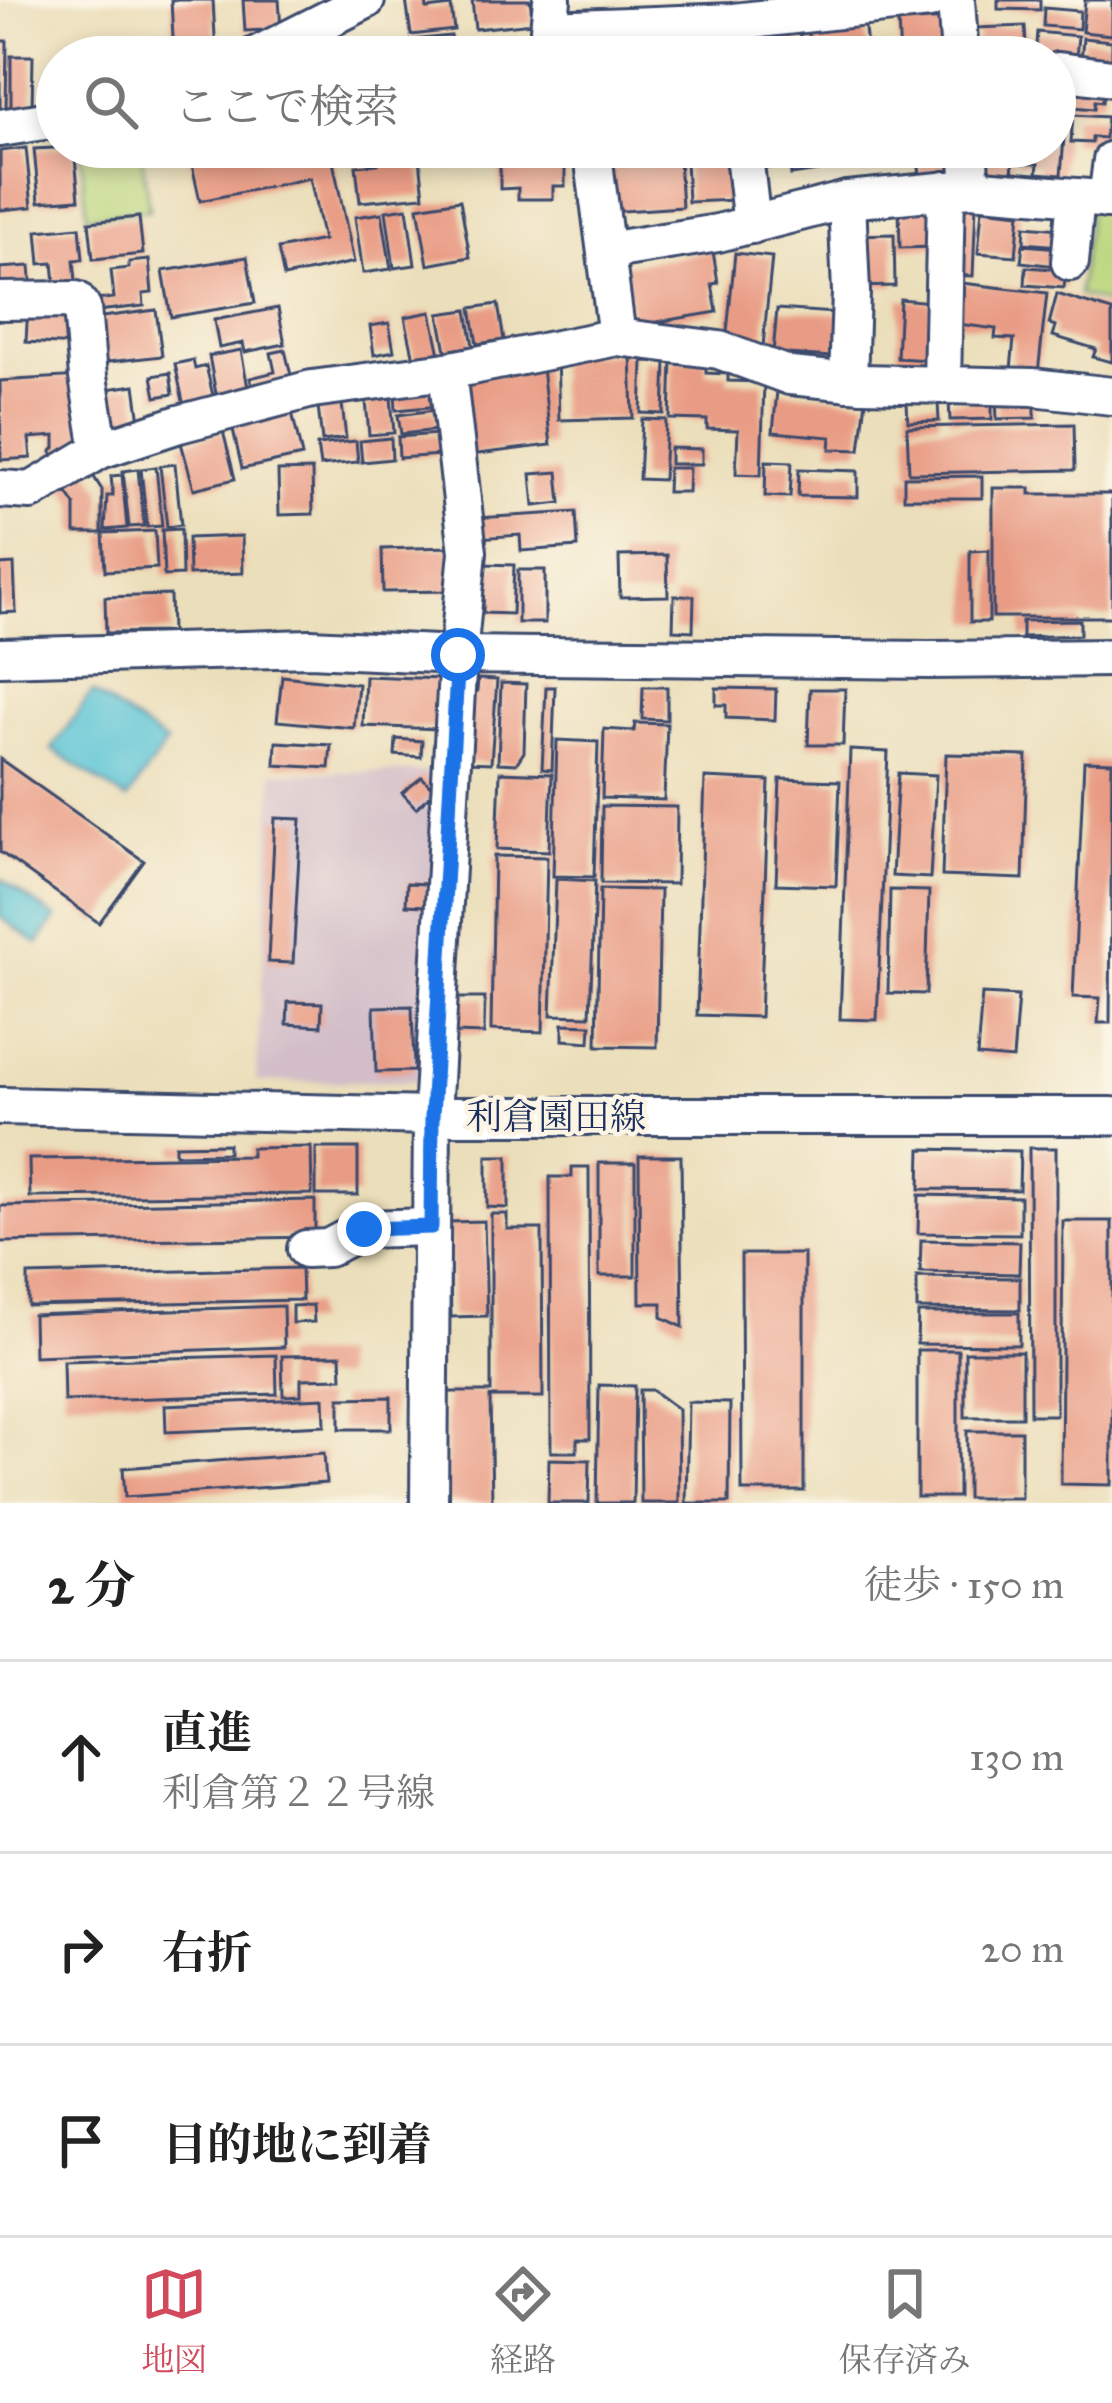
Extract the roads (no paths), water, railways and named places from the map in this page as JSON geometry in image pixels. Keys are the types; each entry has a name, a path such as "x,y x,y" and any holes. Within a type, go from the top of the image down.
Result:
{"street":[{"path":"551,0 549,28 570,36"},
{"path":"754,36 929,0"},
{"path":"956,0 959,36"},
{"path":"291,36 345,6"},
{"path":"1076,73 1112,78"},
{"path":"0,128 36,122"},
{"path":"1070,262 1112,160"},
{"path":"595,168 617,337"},
{"path":"745,168 752,225"},
{"path":"942,385 963,168"},
{"path":"606,251 718,233 847,200 958,189 1098,199"},
{"path":"847,200 848,382"},
{"path":"0,301 76,300 82,308 100,450"},
{"path":"0,489 31,491 100,450 312,389 447,371 617,337 719,350 790,376 1033,387 1112,396"},
{"path":"429,1503 432,1116 468,551 447,371"},
{"path":"0,657 310,648 458,655 1112,658"},
{"name":"利倉園田線","path":"0,1106 432,1116 1112,1116"},
{"path":"306,1249 328,1249 364,1229 431,1227"}],"water":[{"path":"92,692 166,743 127,800 52,749"},
{"path":"0,878 56,918 38,944 0,917"}]}
